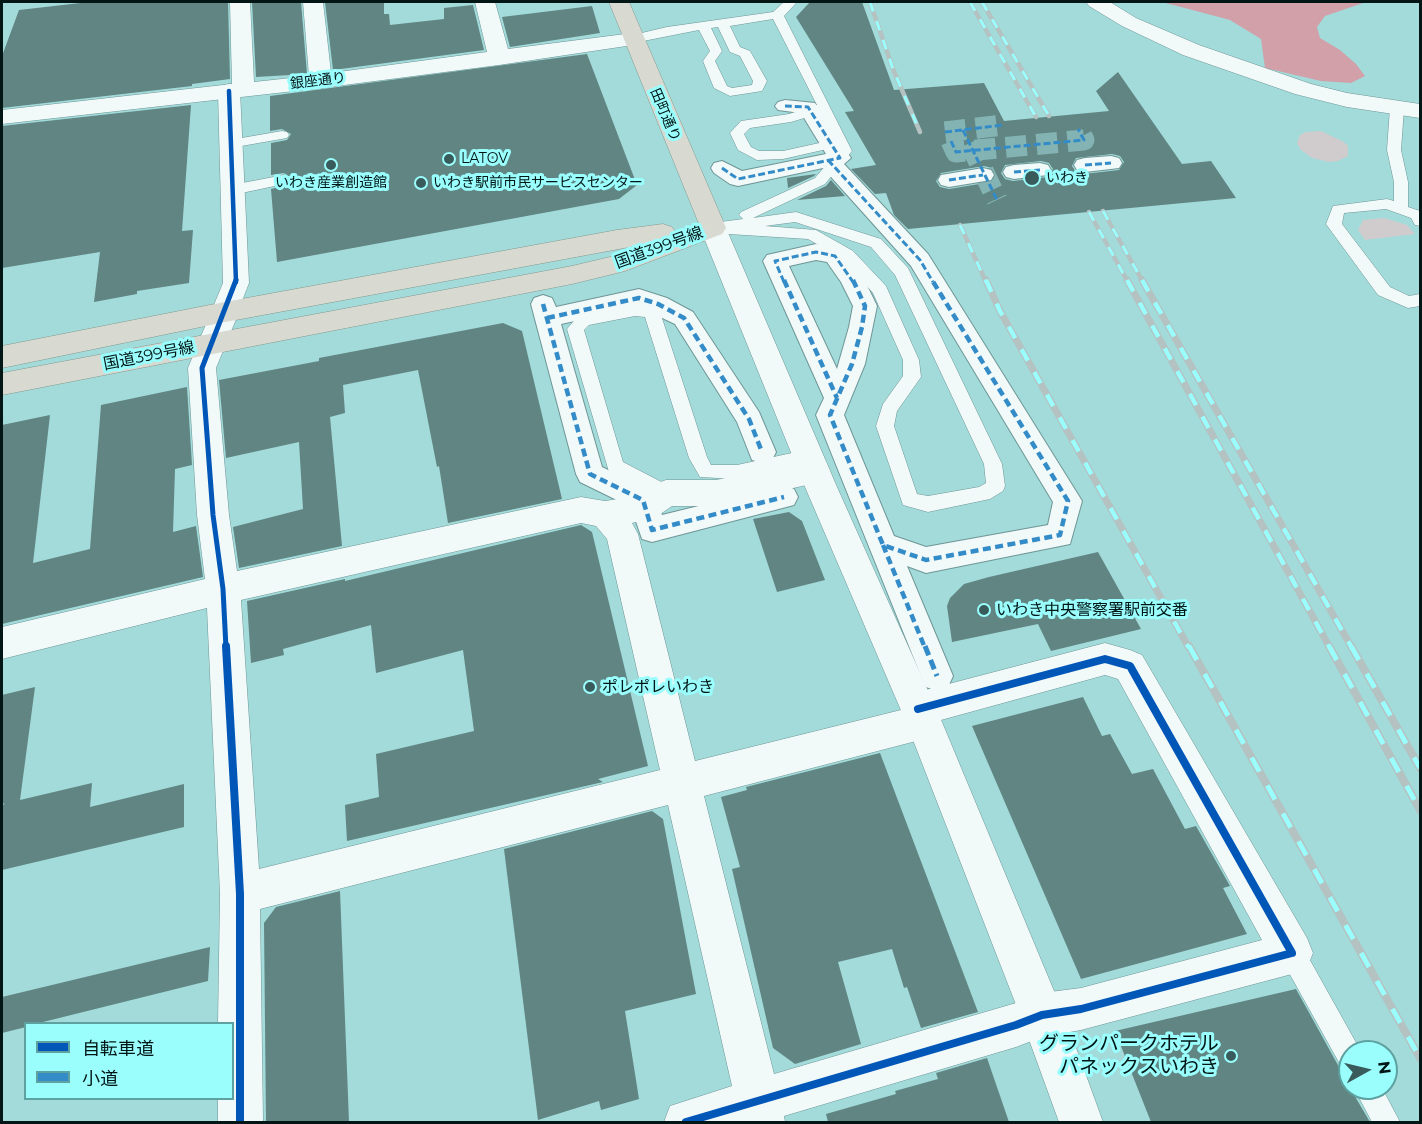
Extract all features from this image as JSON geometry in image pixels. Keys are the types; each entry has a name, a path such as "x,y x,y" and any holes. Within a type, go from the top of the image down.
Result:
{"highway":[{"name":"田町通り","path":"619,2 713,228"},
{"name":"国道399号線","path":"2,357 218,328 572,275 616,264 713,228"},
{"name":"国道399号線","path":"2,384 218,328"}],"street":[{"path":"240,2 236,90 230,144 236,283 202,368 213,515 223,589 240,894 240,1122"},
{"path":"313,2 321,81"},
{"path":"485,2 499,58"},
{"path":"1096,2 1129,22 1191,50 1303,89 1366,103 1420,111"},
{"name":"銀座通り","path":"2,117 321,81 633,39"},
{"path":"1366,103 1420,93"},
{"path":"722,168 738,178 834,156 840,158 808,107 785,106"},
{"path":"834,156 920,260 1068,501 1060,535 927,560 883,545"},
{"path":"1084,165 1111,163"},
{"path":"1014,172 1040,170"},
{"path":"949,180 983,176"},
{"path":"713,228 921,716 1042,1015 1081,1122"},
{"path":"837,398 775,261 816,252 835,256 852,279 865,306 852,364 830,415 938,676"},
{"path":"762,452 749,419 684,318 658,304 639,298 545,311 590,474 642,500 656,500 716,493 812,463"},
{"path":"656,500 652,530 784,497"},
{"path":"2,643 223,589 581,510 605,514 656,500"},
{"path":"605,514 622,534 680,784 761,1112"},
{"path":"240,894 680,784 921,716 1105,659 1130,666 1292,953 1081,1009 1042,1015 761,1112 686,1122"}],"lane":[{"path":"633,39 722,22 777,15 791,2"},
{"path":"713,228 820,181 834,156 825,107 777,15"},
{"path":"703,26 716,51 709,60 721,88 730,92 757,88 760,81 745,54 735,49 722,22"},
{"path":"825,107 791,118 746,124 737,134 745,150 757,156 834,156"},
{"path":"1397,108 1394,150 1401,182 1401,209"},
{"path":"230,144 282,135"},
{"path":"232,190 284,180"},
{"path":"1420,221 1416,215 1387,204 1338,209 1334,224 1384,291 1408,302 1420,300"},
{"path":"796,218 876,243 902,272 993,464 996,486 983,494 928,504 910,500 885,426 889,410 912,377 911,360 880,290 848,255 812,234 713,228 796,218"},
{"path":"656,500 615,467 575,328 584,320 635,309 652,312 698,458 706,472 737,472 812,463"},
{"path":"1292,953 1341,1040"},
{"path":"1374,1100 1386,1122"}],"shaded area":[{"path":"1162,2 1366,2 1325,16 1317,27 1320,38 1340,50 1356,64 1365,76 1351,83 1321,81 1265,68 1261,39 1230,20"},
{"path":"1321,131 1344,142 1348,146 1348,156 1329,162 1312,158 1300,149 1297,143 1300,135 1306,132"},
{"path":"1384,218 1407,225 1415,234 1365,240 1358,230 1363,220"}],"building":[{"path":"89,2 228,2 230,79 192,84 192,86 2,108 2,56 19,10"},
{"path":"252,2 301,2 307,74 256,77"},
{"path":"325,2 384,2 384,14 389,14 390,25 444,19 444,8 473,5 484,50 333,70"},
{"path":"810,2 862,2 894,90 984,83 1004,121 1109,111 1096,91 1118,72 1182,164 1211,161 1236,198 908,229 894,215 886,193 875,194 851,169 876,165 845,112 854,111 796,17","holes":["1112,154 1120,156 1124,162 1119,170 1084,174 1076,172 1072,166 1076,158","1041,161 1049,163 1053,169 1048,177 1013,181 1005,179 1001,173 1005,165","984,166 992,168 996,174 991,182 949,189 940,187 936,181 941,173"]},
{"path":"592,6 600,33 510,47 502,17"},
{"name":"LATOV","path":"587,54 637,185 619,199 277,262 271,189 289,185 293,180 284,173 271,175 271,143 287,140 291,134 282,129 270,131 270,96"},
{"path":"191,105 182,231 193,230 189,283 137,291 137,294 94,302 100,252 2,268 2,126"},
{"path":"816,174 814,176 788,188 787,178"},
{"path":"831,180 845,196 797,200 826,186"},
{"path":"503,323 522,331 562,499 448,523 439,466 437,467 418,370 343,385 345,413 330,417 342,546 239,568 233,527 303,509 299,442 226,458 219,380 319,361 319,358"},
{"path":"187,387 192,465 175,469 173,532 196,526 203,577 2,624 2,425 50,415 33,563 90,549 101,405"},
{"path":"789,512 802,521 825,580 777,592 753,519"},
{"path":"581,525 592,532 648,766 598,779 603,782 347,841 345,805 379,797 376,754 474,731 463,650 376,673 371,625 283,649 284,655 251,663 247,601 345,579 345,581"},
{"path":"1098,552 1141,629 1051,651 1038,624 952,642 947,606 950,598 964,584"},
{"path":"35,687 20,800 92,783 90,807 184,784 184,827 2,870 2,805 5,804 2,803 2,695"},
{"path":"1083,697 1102,736 1110,734 1132,774 1153,769 1185,829 1196,826 1230,886 1223,888 1247,934 1081,979 972,726"},
{"path":"880,753 978,1012 921,1028 907,987 904,988 892,949 838,962 861,1044 795,1064 773,1048 732,869 740,867 721,797 747,790 746,787"},
{"path":"652,811 663,819 696,994 625,1011 639,1099 601,1110 599,1101 538,1120 504,849"},
{"path":"340,891 349,1122 266,1122 264,923 276,907"},
{"path":"210,947 208,981 43,1022 24,1022 24,1028 2,1033 2,997"},
{"name":"グランパークホテル パネックスいわき","path":"1296,989 1338,1065 1338,1100 1357,1100 1370,1122 1151,1122 1115,1031"},
{"path":"987,1058 1009,1122 828,1122 826,1114 896,1094 895,1091 938,1079 936,1073"}],"tunnel":[{"path":"945,132 1003,125"},
{"path":"973,150 1084,140 1078,129"},
{"path":"951,141 956,152 973,150"},
{"path":"970,143 973,150"},
{"path":"973,150 997,200"}],"railway":[{"path":"870,2 893,69 920,132"},
{"path":"970,2 1036,117"},
{"path":"982,2 1049,116"},
{"path":"1103,211 1143,282"},
{"path":"1089,212 1128,282"},
{"path":"960,225 986,282"},
{"path":"986,280 1000,311 1189,648"},
{"path":"1127,280 1330,648"},
{"path":"1142,280 1352,648"},
{"path":"1189,646 1420,1058"},
{"path":"1329,646 1420,810"},
{"path":"1351,646 1420,768"}],"marked path":[{"path":"722,168 738,179 840,158 808,107 785,106"},
{"path":"945,132 1003,125"},
{"path":"951,141 956,152 1084,140 1078,129"},
{"path":"963,130 997,200"},
{"path":"828,160 920,260 1068,501 1060,535 926,560 883,545 830,415 852,364 865,306 852,279 835,256 816,252 775,261 837,398"},
{"path":"1085,165 1111,163"},
{"path":"1014,172 1040,170"},
{"path":"949,180 983,175"},
{"path":"547,318 639,298 658,304 684,318 749,419 762,452"},
{"path":"543,304 590,474 643,500 652,530 784,497"},
{"path":"883,545 937,676"}],"cycle path":[{"path":"229,91 236,283 202,368 213,515 223,589 240,894 240,1122"},
{"path":"686,1122 1016,1025 1042,1015 1081,1009 1292,953 1130,666 1105,659 918,709"}],"place":[{"name":"LATOV","path":"449,159"},
{"name":"いわき産業創造館","path":"331,165"},
{"name":"いわき","path":"1032,178"},
{"name":"いわき駅前市民サービスセンター","path":"421,183"},
{"name":"いわき中央警察署駅前交番","path":"984,610"},
{"name":"ポレポレいわき","path":"590,687"},
{"name":"グランパークホテル パネックスいわき","path":"1231,1056"}]}
